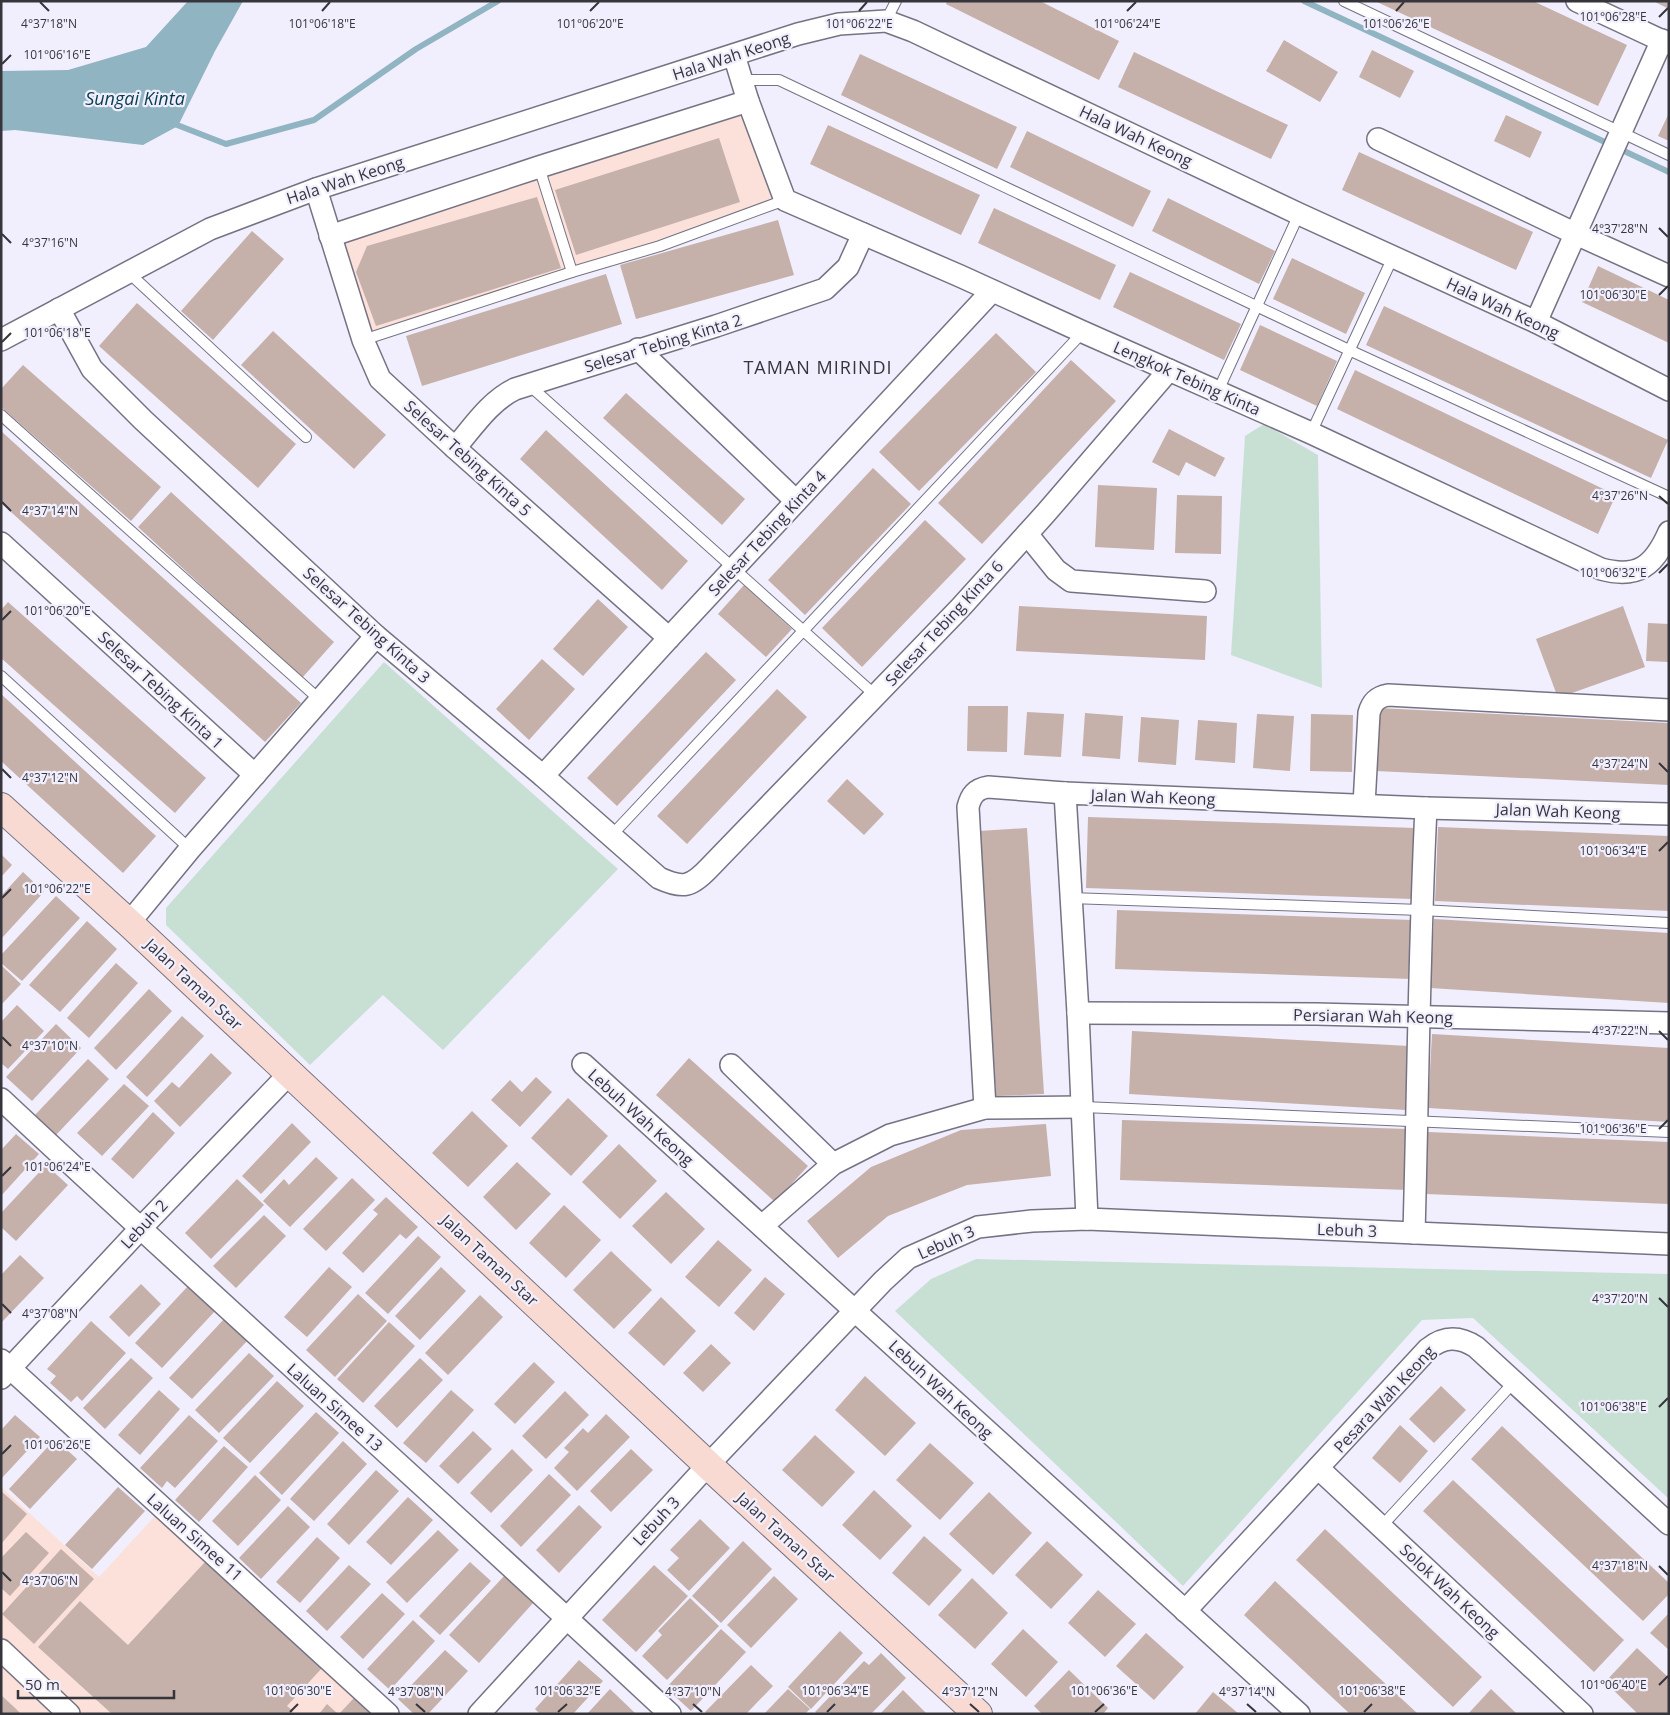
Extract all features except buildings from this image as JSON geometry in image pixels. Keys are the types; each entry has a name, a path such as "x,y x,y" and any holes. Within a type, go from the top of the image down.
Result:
{"street":[{"path":"1536,322 1608,163 1619,134 1665,42 1577,1"},
{"name":"Hala Wah Keong","path":"1,340 210,229 316,189 798,34 839,24 886,22 913,31 1299,214 1536,322 1669,390"},
{"path":"734,54 748,101 785,200"},
{"path":"330,236 748,101"},
{"path":"1378,139 1576,234 1669,276"},
{"name":"Selesar Tebing Kinta 5","path":"316,189 363,340 380,379 669,638"},
{"name":"Lengkok Tebing Kinta","path":"785,200 1311,433 1600,569 1615,573 1630,573 1644,567 1656,558 1669,532"},
{"name":"Selesar Tebing Kinta 2","path":"455,448 503,395 514,389 716,326 825,289 848,268 863,234"},
{"name":"Selesar Tebing Kinta 4","path":"543,776 992,291"},
{"name":"Selesar Tebing Kinta 3","path":"59,309 92,369 143,420 376,636 543,776 659,878 673,884 686,884 698,880 710,868"},
{"path":"638,349 796,501"},
{"name":"Selesar Tebing Kinta 6","path":"710,868 961,606 1027,534 1169,370"},
{"path":"1027,534 1056,570 1071,582 1205,591"},
{"name":"Selesar Tebing Kinta 1","path":"1,543 255,776"},
{"path":"129,924 190,849 376,636"},
{"path":"1364,805 1370,706 1381,696 1669,710"},
{"name":"Jalan Wah Keong","path":"985,1108 968,807 974,793 981,788 1426,808 1669,814"},
{"path":"1065,793 1083,1107 1087,1219"},
{"name":"Jalan Taman Star","path":"1,807 290,1073 708,1465 978,1714"},
{"path":"1414,1233 1421,910 1426,808"},
{"name":"Persiaran Wah Keong","path":"1078,1013 1316,1014 1669,1023"},
{"name":"Lebuh Wah Keong","path":"583,1064 1294,1712"},
{"path":"731,1065 833,1164"},
{"name":"Lebuh 2","path":"4,1369 290,1073"},
{"name":"Laluan Simee 13","path":"1,1099 140,1229 567,1617 670,1714"},
{"path":"762,1226 833,1164 890,1135 985,1108 1083,1107"},
{"name":"Lebuh 3","path":"479,1714 708,1465 855,1310 908,1258 978,1227 1032,1221 1087,1219 1669,1244"},
{"name":"Pesara Wah Keong","path":"1185,1611 1428,1349 1446,1339 1456,1338 1467,1341 1476,1347 1669,1524"},
{"name":"Laluan Simee 11","path":"4,1369 388,1714"},
{"name":"Solok Wah Keong","path":"1318,1468 1582,1714"},
{"path":"1,1650 69,1714"}],"lane":[{"path":"886,22 896,1"},
{"path":"1344,1 1619,134 1669,155"},
{"path":"742,80 779,80 1349,350 1669,497"},
{"path":"539,167 572,272"},
{"path":"363,340 572,272 660,246 785,200"},
{"path":"1218,391 1299,214"},
{"path":"1311,433 1393,257"},
{"path":"129,273 306,438"},
{"path":"611,836 1083,332"},
{"path":"529,385 875,695"},
{"path":"1,415 320,700"},
{"path":"1,676 190,849"},
{"path":"1070,898 1421,910 1669,922"},
{"path":"1083,1107 1669,1132"},
{"path":"1381,1527 1514,1382"}],"shaded area":[{"path":"741,110 774,203 362,341 327,232"},
{"path":"1,1487 99,1577 164,1506 388,1714 1,1714"}],"green space":[{"path":"1264,424 1318,455 1322,688 1231,655 1245,436"},
{"path":"384,662 618,869 443,1050 383,995 310,1065 166,925 166,908"},
{"path":"976,1259 1669,1274 1669,1499 1473,1318 1422,1320 1183,1586 895,1311 931,1279"}],"water":[{"name":"Sungai Kinta","path":"188,1 243,1 215,51 178,126 143,145 15,130 1,131 1,71 68,70 146,47"}],"waterway":[{"path":"172,123 226,144 314,120 416,49 498,1"},
{"path":"1304,1 1669,172"}],"district":[{"name":"TAMAN MIRINDI","path":"818,367"}]}
